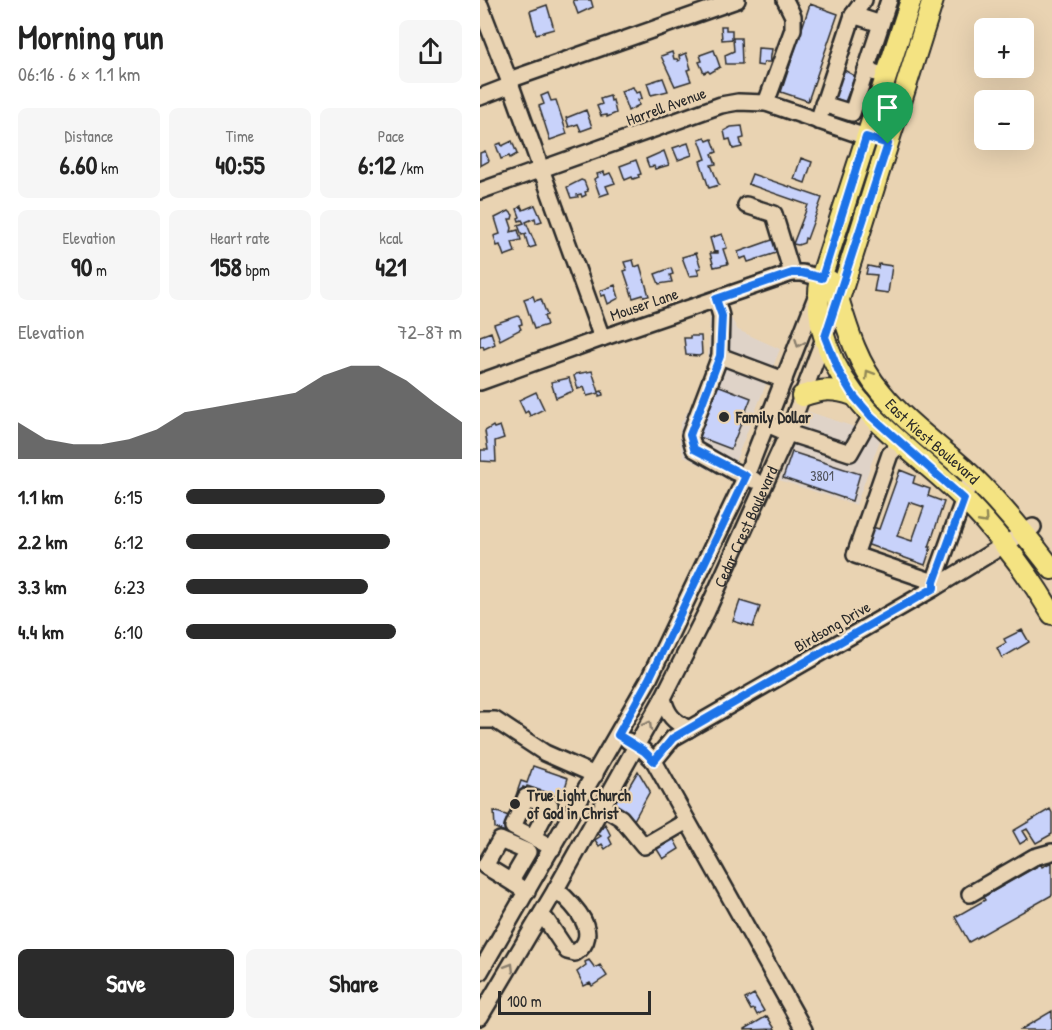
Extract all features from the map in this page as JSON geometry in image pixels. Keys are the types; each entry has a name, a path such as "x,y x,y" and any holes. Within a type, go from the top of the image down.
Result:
{"main road":[{"name":"Cedar Crest Boulevard","path":"820,286 911,0"},
{"name":"Cedar Crest Boulevard","path":"838,299 932,3"},
{"path":"866,137 888,144"},
{"name":"East Kiest Boulevard","path":"1052,568 1029,530 880,392 853,344 835,288 830,281 820,286 821,323 825,337 839,372 853,395 871,416 964,499 1005,545 1034,583 1052,614"},
{"path":"802,396 819,389 835,389 853,395"}],"street":[{"path":"484,0 480,4 602,338"},
{"path":"480,97 510,83 737,0"},
{"path":"766,104 793,29 793,16 785,0"},
{"path":"818,121 853,15 864,0"},
{"path":"823,104 852,113 889,0"},
{"path":"911,0 932,3"},
{"path":"853,15 881,24"},
{"path":"866,70 886,76"},
{"name":"Harrell Avenue","path":"480,191 721,105 738,102 766,104 866,137"},
{"path":"746,205 774,214 792,273"},
{"name":"Mouser Lane","path":"480,382 792,273 802,273 820,286"},
{"name":"Cedar Crest Boulevard","path":"480,972 649,679 746,476 820,286"},
{"path":"716,299 722,316 720,356 690,435 694,449 765,484"},
{"name":"Cedar Crest Boulevard","path":"480,1017 603,807 663,698 707,611 788,433 838,299"},
{"path":"720,356 784,380"},
{"path":"767,424 850,453 871,416"},
{"path":"901,443 890,454 855,555 934,585 972,476"},
{"name":"Birdsong Drive","path":"654,761 673,738 1029,530"},
{"path":"663,698 667,712 673,720 689,729"},
{"path":"487,720 545,753 595,775"},
{"path":"618,735 654,761 804,1030"},
{"path":"603,807 621,818 644,846 687,821"},
{"path":"533,837 553,848"},
{"path":"970,894 1034,857 1052,852"},
{"path":"510,881 527,892"},
{"path":"541,915 567,951 575,953 582,949 587,937 584,919 556,889"},
{"path":"480,1027 483,1030"}],"shaded area":[{"path":"727,311 738,330 780,349 728,480 684,456 680,443 680,425 707,375 710,317"},
{"path":"807,411 875,434 880,440 856,505 779,480"}],"building":[{"path":"573,0 591,0 593,7 578,14"},
{"path":"810,4 838,14 808,101 781,92"},
{"path":"547,5 554,29 536,34 530,11"},
{"path":"721,26 726,26 726,30 732,30 732,38 741,38 742,64 726,64 725,55 734,51 733,39 722,40"},
{"path":"758,48 772,49 770,62 764,62 763,66 757,65"},
{"path":"714,50 720,67 710,73 708,71 704,73 699,62 702,61 700,55"},
{"path":"672,52 674,59 678,61 679,56 686,53 691,69 687,70 691,81 675,86 661,56"},
{"path":"844,70 855,76 845,102 832,97 841,71"},
{"path":"663,78 668,91 651,95 647,83"},
{"path":"633,87 636,93 640,92 642,98 638,100 639,105 628,111 621,91"},
{"path":"548,93 551,101 556,100 567,134 550,140 539,106 544,104 541,96"},
{"path":"610,96 616,113 607,117 607,115 601,116 597,106 602,104 600,99"},
{"path":"586,110 592,127 581,131 578,124 569,127 566,118"},
{"path":"742,126 744,138 740,139 742,147 733,149 730,139 726,140 724,131 731,127"},
{"path":"705,137 707,141 712,139 717,152 712,154 716,164 711,165 719,185 709,188 700,161 706,159 699,139"},
{"path":"512,141 517,154 501,159 496,145 501,143 502,146"},
{"path":"688,143 692,155 678,160 673,148"},
{"path":"485,151 489,161 480,166 480,153"},
{"path":"664,151 669,165 655,169 654,166 649,167 646,159"},
{"path":"801,158 812,162 805,183 794,179"},
{"path":"636,160 641,174 638,175 639,177 625,180 620,166"},
{"path":"604,172 605,175 610,173 615,183 606,186 609,193 600,196 594,179 598,177 597,174"},
{"path":"752,174 822,198 804,243 793,244 808,205 748,184"},
{"path":"581,180 584,181 588,191 585,192 586,195 582,197 581,194 571,198 567,187"},
{"path":"535,205 542,221 536,223 535,218 526,222 536,246 529,248 525,235 527,233 522,235 518,225 524,223 522,220 519,221 517,209 521,206 523,210"},
{"path":"509,211 513,215 512,219 509,219 511,232 518,230 521,240 512,242 515,252 504,256 494,236 500,234 495,218"},
{"path":"722,234 727,248 723,249 728,264 714,267 710,253 718,253 718,251 714,252 710,238"},
{"path":"775,239 779,252 748,262 746,257 740,259 738,252"},
{"path":"696,253 701,268 697,269 699,275 689,276 682,257"},
{"path":"633,260 635,267 640,265 649,296 633,298 624,271 627,270 624,262"},
{"path":"879,264 892,266 888,293 874,291 877,275 866,274 868,266 878,268"},
{"path":"671,268 672,282 659,284 655,274"},
{"path":"615,285 619,298 608,304 605,295 601,296 600,291"},
{"path":"533,296 535,301 541,299 547,315 544,316 547,325 534,329 524,299"},
{"path":"518,316 521,319 522,324 519,325 521,329 500,340 494,324"},
{"path":"491,332 495,344 484,349 483,346 480,347 480,336"},
{"path":"690,336 701,336 702,354 699,356 686,355 684,338 690,338"},
{"path":"592,371 599,392 602,391 603,395 599,396 599,393 587,396 584,387 578,389 574,376"},
{"path":"569,378 573,391 556,398 551,382"},
{"name":"Family Dollar","path":"717,385 751,398 731,449 697,436"},
{"path":"536,392 544,409 530,416 528,411 525,413 519,400"},
{"path":"493,426 494,428 500,426 504,438 495,441 496,462 481,461 481,450 488,450 485,431"},
{"path":"792,452 860,474 852,501 783,478"},
{"path":"900,470 915,476 913,483 930,489 928,496 944,502 925,565 866,544 872,527 879,529","holes":["909,502 924,507 912,541 897,536"]},
{"path":"740,601 760,607 753,627 733,621"},
{"path":"1022,630 1029,642 1002,658 997,648 1006,643 1004,639"},
{"name":"True Light Church of God in Christ","path":"533,766 568,778 562,798 527,786 523,787 508,833 495,828 494,811 509,816 521,781 527,783"},
{"path":"638,771 650,791 634,820 615,809 617,805 614,804 625,785 628,788"},
{"path":"1050,809 1052,834 1036,843 1027,829 1023,831 1028,839 1020,844 1013,831"},
{"path":"605,824 612,844 605,849 595,840 601,836 598,834"},
{"path":"672,836 679,849 663,859 655,846"},
{"path":"1052,862 1052,895 969,942 955,917 985,900 983,897 1041,864 1042,867"},
{"path":"589,960 595,968 600,965 607,976 592,986 590,983 584,986 577,972"},
{"path":"754,994 764,1011 757,1015 745,999"},
{"path":"1052,1011 1052,1030 1020,1030"},
{"path":"767,1016 775,1029 745,1030 745,1029"}],"place":[{"name":"Family Dollar","path":"724,417"},
{"name":"True Light Church of God in Christ","path":"515,804"}],"route":[{"path":"866,137 888,144 825,337 839,372 853,395 871,416 964,499 934,582 934,588 673,738 654,761 644,751 618,735 672,633 746,476 694,449 690,435 720,356 722,316 716,299 792,273 822,278 866,137"}]}
